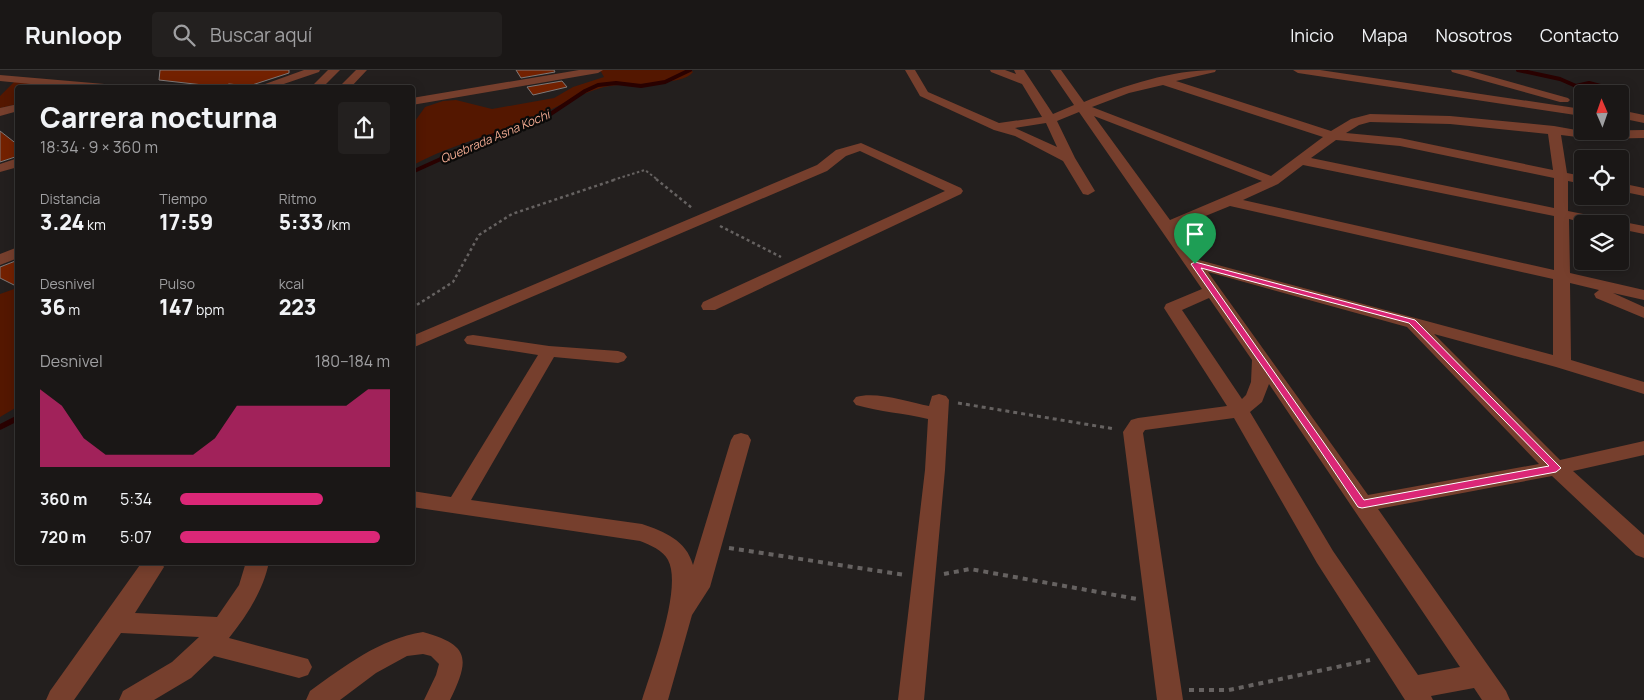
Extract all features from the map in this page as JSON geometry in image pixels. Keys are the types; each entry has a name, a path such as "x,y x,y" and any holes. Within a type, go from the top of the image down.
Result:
{"street":[{"path":"268,85 315,70"},
{"path":"318,85 335,70"},
{"path":"346,85 362,70"},
{"path":"415,101 598,70"},
{"path":"910,70 924,94 998,127 1019,133 1068,158"},
{"path":"995,70 1027,82"},
{"path":"1019,70 1050,118 1068,158 1088,191"},
{"path":"1055,70 1311,429 1497,700"},
{"path":"998,127 1050,118 1177,73 1211,70"},
{"path":"1298,70 1406,82 1574,112"},
{"path":"1456,70 1574,103"},
{"path":"6,78 75,85"},
{"path":"1161,80 1333,136 1400,142 1574,178"},
{"path":"1081,107 1273,181"},
{"path":"0,112 15,109"},
{"path":"1168,226 1273,181 1355,122 1383,117 1450,120 1593,134 1644,134"},
{"path":"1629,117 1644,121"},
{"path":"1629,120 1644,121"},
{"path":"1554,130 1561,176 1562,363"},
{"path":"415,342 822,168 841,153 862,147 956,191 709,306"},
{"path":"1300,160 1574,216"},
{"path":"0,168 15,163"},
{"path":"1629,189 1644,192"},
{"path":"1229,201 1644,295"},
{"path":"1629,227 1644,230"},
{"path":"0,260 15,253"},
{"path":"1195,264 1562,363 1644,388"},
{"path":"1562,277 1644,313"},
{"path":"1213,290 1172,308 1240,411 1325,557 1416,694 1480,676"},
{"path":"1412,322 1556,468 1644,550"},
{"path":"472,340 549,351 618,357"},
{"path":"457,506 549,351"},
{"path":"1169,695 1133,432 1138,425 1151,422 1240,411 1254,398 1260,382 1261,361"},
{"path":"864,401 900,406 939,408 910,700"},
{"path":"681,612 698,587 741,440"},
{"path":"1362,504 1556,468 1644,448"},
{"path":"415,499 642,533 661,539 676,551 684,570 681,612 655,700"},
{"path":"132,700 188,666 232,618 257,574 258,565"},
{"path":"59,700 152,567"},
{"path":"115,622 215,636 300,667"},
{"path":"319,700 379,659 410,644 425,642 442,648 452,661 449,676 437,700"}],"path":[{"path":"415,306 453,282 479,235 512,214 645,170 704,218 798,265"},
{"path":"939,408 1133,432"},
{"path":"1169,695 1229,690 1390,656"}],"shaded area":[{"path":"600,70 691,70 693,72 687,77 678,80 604,87 593,90 520,124 452,148 415,164 415,121 425,107 443,101 456,100 492,109 554,98 573,87 604,77"},
{"path":"15,81 49,85 15,85 15,104 0,108 0,96"},
{"path":"15,289 15,408 0,417 0,294"}],"building":[{"path":"160,70 289,70 289,73 252,85 203,85 159,80"},
{"path":"516,70 554,70 555,72 521,78"},
{"path":"562,81 567,87 533,95 527,87"},
{"path":"0,131 15,143 15,157 0,162"},
{"path":"15,261 15,286 0,278 0,267"}],"waterway":[{"name":"Quebrada Asna Kochi","path":"415,171 496,134 546,117 585,91 598,85 616,83 641,86 665,82 690,70"},
{"path":"1518,70 1560,79 1574,85"},
{"path":"1580,85 1589,83 1597,85"},
{"name":"Quebrada Asna Kochi","path":"0,427 15,420"}],"route":[{"path":"1195,264 1412,322 1556,468 1362,504 1195,264"}]}
